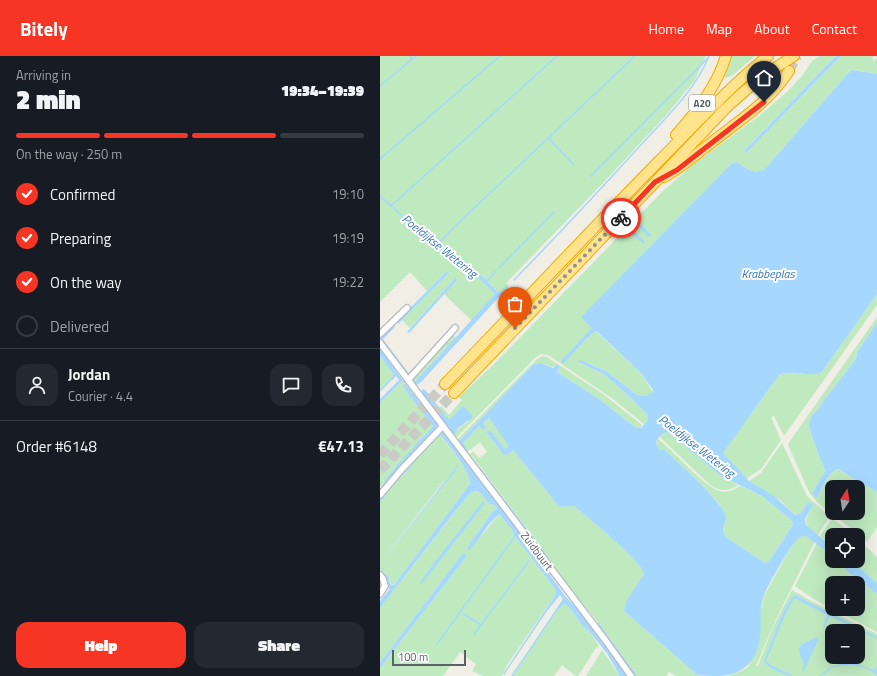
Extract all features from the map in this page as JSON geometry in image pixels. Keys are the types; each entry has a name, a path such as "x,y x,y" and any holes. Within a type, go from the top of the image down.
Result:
{"highway":[{"name":"A20","path":"626,194 705,99 717,78 726,56"},
{"path":"446,384 626,194 731,87 768,56"},
{"path":"454,393 743,91 770,70 794,56"},
{"path":"655,182 677,170 747,116 771,94 789,71"}],"street":[{"path":"380,334 407,308"},
{"path":"408,380 455,328"},
{"name":"Zuidbuurt","path":"380,343 631,676"},
{"path":"380,495 402,469 443,426"},
{"path":"380,576 383,579 384,586 380,594"}],"green space":[{"path":"380,56 706,56 694,81 668,113 605,181 507,282 508,286 501,292 498,292 471,266 437,243 435,247 467,267 495,292 495,294 472,321 444,294 456,280 455,278 410,328 402,320 449,273 447,271 427,291 410,272 380,302"},
{"path":"731,56 755,56 733,75 726,78 723,76"},
{"path":"820,56 836,56 744,151 746,153 841,56 874,56 872,58 874,61 877,58 877,74 855,70 850,71 765,169 761,171 754,171 747,169 737,162 732,163 582,317 593,328 565,362 595,331 641,373 653,392 645,396 637,395 606,371 588,363 579,363 604,374 634,401 648,416 648,420 644,424 613,399 548,355 541,354 536,357 457,437 454,438 434,411 435,410 456,431 469,421 449,421 438,407 442,407 449,415 462,400 459,397 497,361 662,192 695,163 759,116 787,92 802,76 812,61"},
{"path":"877,294 877,305 784,436 774,416 771,417 781,440 761,469 746,479 723,454 725,450 779,375 792,372 804,374 822,372"},
{"path":"877,317 877,323 857,352 856,359 810,419 809,424 812,437 825,471 812,494 817,498 825,483 825,508 810,494 788,445"},
{"path":"453,335 456,338 414,382 417,385 416,387 410,380"},
{"path":"380,356 394,375 380,390"},
{"path":"543,356 547,357 603,394 642,425 641,428 636,428 599,399 560,374 557,371 560,367 552,367 538,363 534,364 459,441 467,449 463,443 489,418 510,446 505,449 490,430 486,432 503,454 513,450 556,503 561,507 574,506 613,538 641,567 644,574 624,611 696,674 702,676 676,676 669,672 666,676 637,676 598,622 549,564 468,456 473,451 479,458 487,452 480,442 466,453 457,440 537,359","holes":["472,456 549,558 548,559 470,457"]},
{"path":"402,375 439,426 430,435 438,426 406,383 403,384 406,391 433,426 380,487 380,403 403,380 400,376"},
{"path":"439,430 444,431 496,498 495,499 441,431 439,434 463,465 470,484 400,578 392,586 388,576 380,569 380,502 434,441 432,437","holes":["458,466 381,562 436,491"]},
{"path":"665,432 674,437 721,476 738,485 731,489 724,490 717,489 710,485 660,437"},
{"path":"658,439 706,483 714,488 725,492 740,486 762,496 790,519 793,523 792,526 769,561 765,563 726,537 723,532 726,519 718,502 665,450 661,450 657,446 656,441"},
{"path":"782,443 807,496 825,512 825,520 828,520 818,535 809,528 806,522 813,505 808,502 801,513 795,515 781,501 749,481 761,473"},
{"path":"838,469 857,480 827,480 834,471"},
{"path":"865,485 877,492 877,527 867,542 865,540 865,528 850,528 840,520 865,520"},
{"path":"475,491 481,494 497,508 492,512 467,548 484,533 499,514 555,589 556,594 507,665 502,676 483,676 472,671 476,664 460,652 443,676 380,676 380,668 466,557 463,553 380,663 380,608 471,492"},
{"path":"834,520 844,528 825,528 830,521"},
{"path":"825,528 825,541 820,536"},
{"path":"803,535 815,541 776,619 756,666 758,666 773,627 792,590 825,608 825,616 841,616 857,624 825,624 825,664 865,664 865,628 877,634 877,676 727,676 742,671 748,667 758,646 760,615 764,596 796,540"},
{"path":"817,543 825,549 825,568 844,568 854,576 825,576 825,605 795,586"},
{"path":"865,546 877,557 877,583 859,568 865,568"},
{"path":"865,585 877,594 877,632 865,626 865,624 862,624 846,616 865,616"},
{"path":"565,603 583,626 589,631 599,646 596,648 578,676 562,665 554,676 513,676 557,611"},
{"path":"602,650 620,676 586,676"}],"water":[{"path":"836,56 841,56 746,153 744,151"},
{"name":"Krabbeplas","path":"853,70 877,74 877,294 822,372 817,374 784,373 779,375 723,453 749,481 774,496 795,515 801,513 808,502 813,505 805,519 806,525 825,541 825,550 806,536 797,539 776,572 763,598 758,647 752,660 743,669 737,672 724,676 706,676 696,674 624,611 626,602 644,574 641,568 624,549 574,506 561,507 556,503 513,450 507,455 503,454 486,432 490,430 505,449 509,446 489,418 483,423 486,427 483,430 479,426 463,443 467,449 466,451 459,441 534,364 541,363 553,368 557,365 560,367 557,371 560,374 599,399 636,428 641,428 648,420 648,416 634,401 604,374 578,362 580,360 606,371 637,395 645,396 653,392 641,373 596,331 587,338 565,362 561,363 561,361 592,328 581,317 732,163 737,162 747,169 754,171 761,171 765,169 850,71","holes":["665,432 674,437 721,476 762,496 790,519 793,523 792,526 769,561 765,563 726,537 723,532 726,517 717,502 709,492 665,450 661,450 657,446 656,441"]},
{"path":"637,221 651,235 649,237 634,223"},
{"path":"631,228 645,242 643,244 628,230"},
{"path":"437,243 471,266 498,292 501,292 509,286 417,385 414,382 495,294 467,267 435,247"},
{"path":"447,271 449,273 398,324 397,321"},
{"path":"455,278 457,280 409,333 407,332"},
{"path":"877,323 877,492 865,485 865,480 857,480 838,469 825,480 817,498 812,494 825,471 812,437 809,424 810,419 856,359 857,352"},
{"path":"393,325 395,327 383,339 410,375 408,376 380,338"},
{"path":"380,348 403,380 380,403 380,399 399,380 396,376 380,392 380,390 394,375 380,356"},
{"path":"405,383 438,426 380,492 382,486 394,469 433,426 406,391 403,385"},
{"path":"424,389 449,420 463,406 473,417 457,429 456,433 453,434 420,392"},
{"path":"441,431 512,521 565,596 590,624 628,676 620,676 608,655 565,603 557,611 513,676 511,676 563,599 560,595 547,611 504,675 503,674 556,594 555,589 499,514 490,523 470,550 467,548 492,512 497,508 489,503 477,491 471,492 380,608 380,601 389,590 387,579 380,569 388,576 391,585 394,585 470,484 463,465 453,450 439,434"},
{"path":"434,438 434,441 380,502 380,499 395,481"},
{"path":"471,456 549,558 548,560 470,457"},
{"path":"458,465 449,479 381,562"},
{"path":"483,501 485,503 424,581 418,586 434,563"},
{"path":"463,553 466,557 380,668 380,663"},
{"path":"844,568 859,568 877,583 877,594 865,585 865,576 854,576"},
{"path":"795,595 825,610 825,614 794,598 782,622 766,661 794,676 778,672 764,662 782,615"},
{"path":"827,616 830,616 824,628"},
{"path":"830,616 836,616 852,624 846,624"},
{"path":"598,622 637,676 635,676 597,624"},
{"path":"865,631 877,637 877,639 865,633"},
{"path":"817,637 818,640 803,673 804,664 799,652 800,646"},
{"path":"840,664 857,664 874,670 877,666 877,675 861,667 844,665 832,668 819,676 831,667"}],"waterway":[{"path":"380,86 416,56"},
{"path":"380,159 500,56"},
{"path":"391,206 557,56"},
{"path":"438,244 635,56"},
{"path":"514,280 593,198 678,104 696,81 709,56"},
{"path":"591,176 708,58"},
{"path":"548,138 574,165"},
{"name":"Poeldijkse Wetering","path":"380,196 435,245"},
{"path":"499,268 554,212"},
{"path":"486,282 496,271"},
{"path":"437,644 515,536"},
{"path":"474,634 529,561"},
{"path":"464,614 481,625"}],"tunnel":[{"path":"789,71 797,56"},
{"path":"380,455 445,384"},
{"path":"380,470 454,393"}],"way so far":[{"path":"515,328 621,218"}],"route":[{"path":"621,218 655,182 677,170 764,102"}]}
